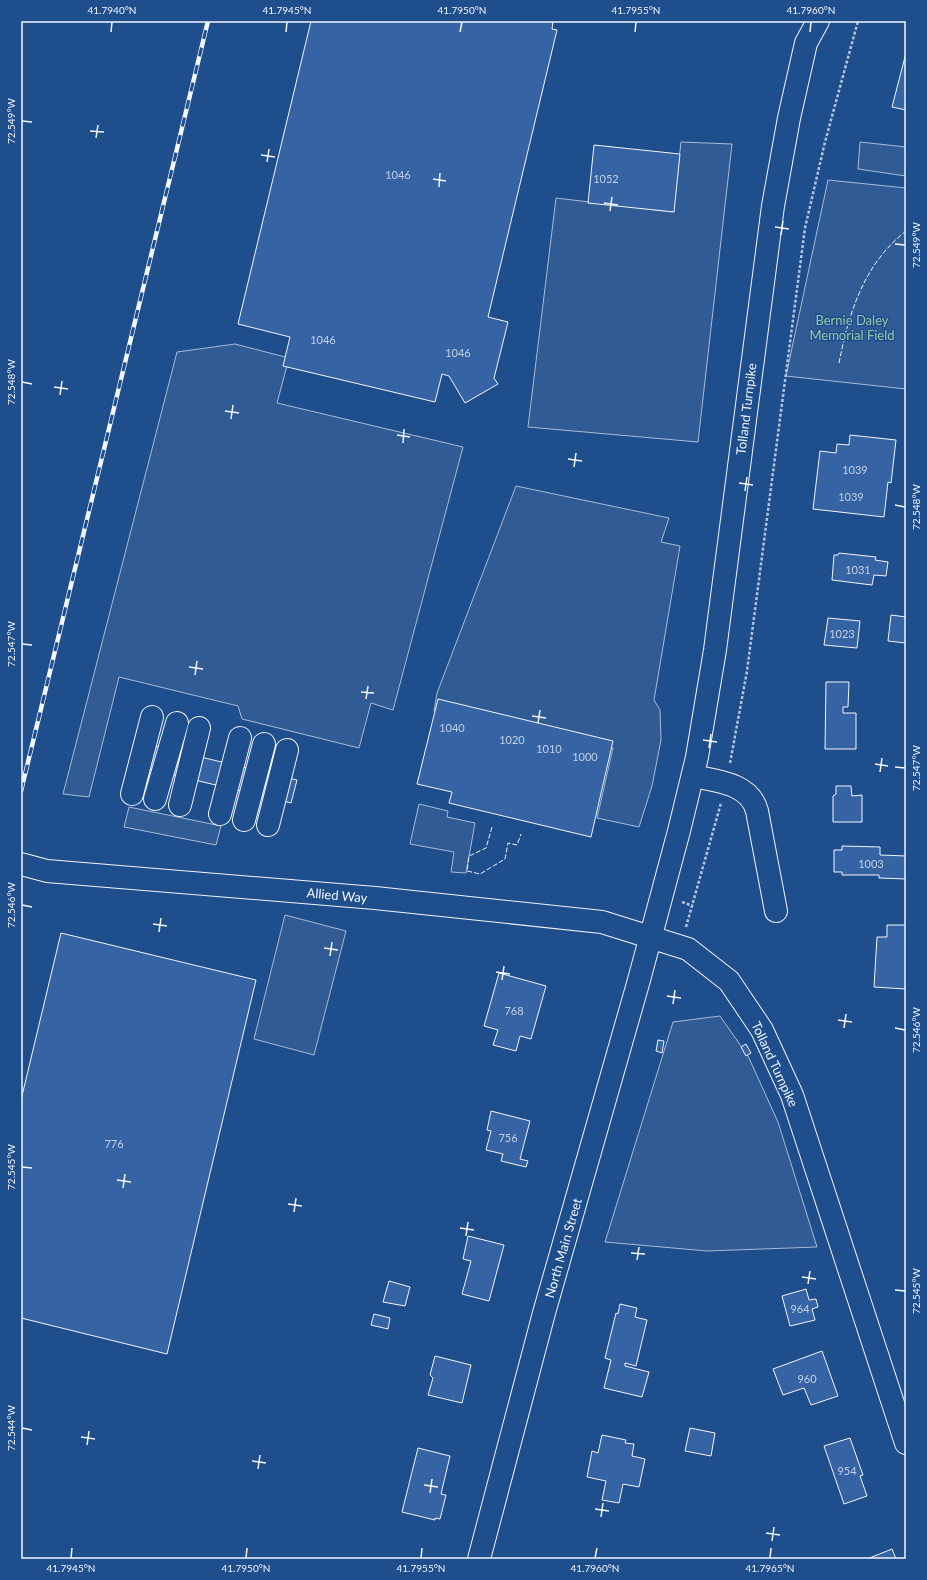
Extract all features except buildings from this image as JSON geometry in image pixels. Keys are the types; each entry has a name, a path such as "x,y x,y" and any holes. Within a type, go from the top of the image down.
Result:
{"main road":[{"name":"Tolland Turnpike","path":"805,21 806,43 788,124 773,206 715,650 706,706 693,776 651,938 688,949 729,981 762,1030 792,1095 906,1443"},
{"name":"Tolland Turnpike","path":"806,43 818,21"},
{"path":"162,801 183,724 162,801"},
{"path":"251,821 270,746 251,821"},
{"path":"693,776 726,784 744,791 756,806 776,911"},
{"name":"Allied Way","path":"21,864 48,871 375,898 602,922 651,938"},
{"name":"North Main Street","path":"479,1559 555,1275 651,938"}],"path":[{"path":"693,906 726,784 747,671 806,228 817,176 858,21"}],"shaded area":[{"path":"681,142 732,144 698,442 528,427 556,198 673,212"},
{"path":"860,142 906,147 906,176 858,169"},
{"name":"Bernie Daley Memorial Field","path":"828,180 906,188 906,389 786,376"},
{"path":"235,344 289,358 277,403 463,447 393,710 371,703 359,748 242,719 238,706 119,677 89,797 63,794 177,352"},
{"path":"516,486 669,518 661,542 680,546 654,700 660,710 661,740 652,786 639,827 597,818 613,748 434,711 437,693"},
{"path":"419,804 448,811 447,817 475,823 466,873 451,872 454,852 410,844"},
{"path":"129,807 221,826 216,845 124,827"},
{"path":"285,915 346,931 314,1055 254,1039"},
{"path":"720,1016 748,1056 778,1122 817,1247 707,1251 605,1242 673,1022"}],"railway":[{"path":"21,791 208,21"}],"fence":[{"path":"839,363 848,326 860,290 879,258 891,244 906,231"},
{"path":"492,827 486,848 469,856 467,871 480,874 505,859 508,843 517,845 521,834"}]}
